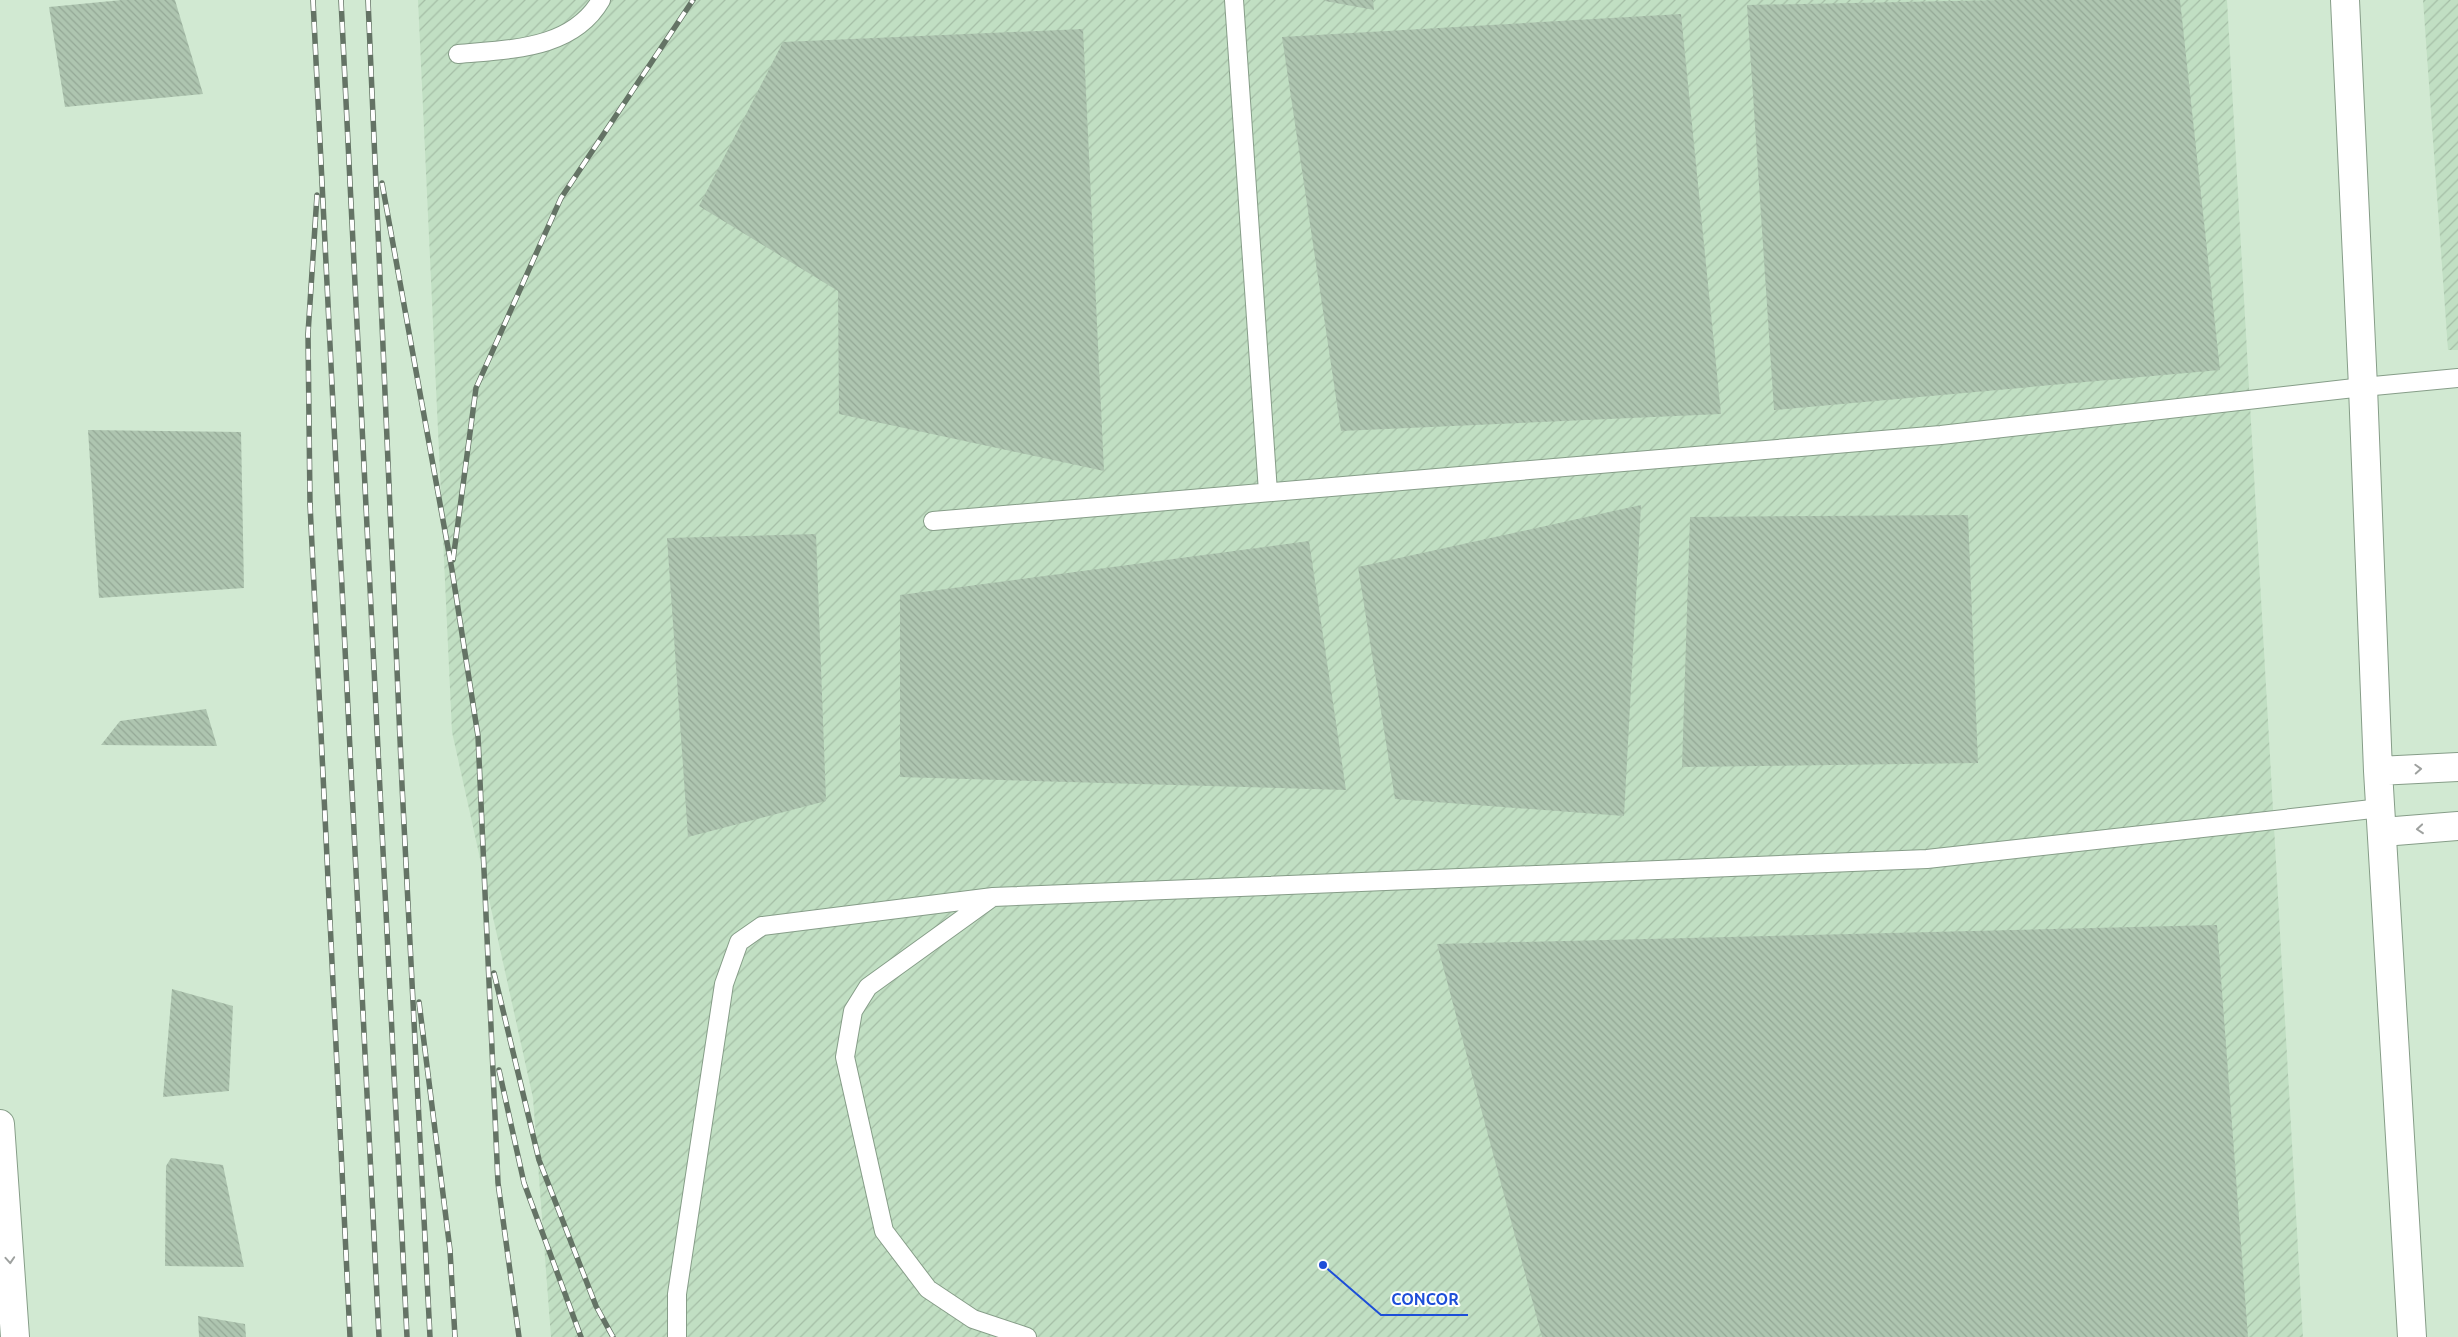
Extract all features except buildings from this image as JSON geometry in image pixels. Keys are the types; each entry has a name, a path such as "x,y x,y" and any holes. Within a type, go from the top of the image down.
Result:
{"street":[{"path":"2344,0 2363,387 2378,771 2412,1337"},
{"path":"2378,771 2458,767"},
{"path":"2382,820 2458,826"},
{"path":"0,1124 16,1337"}],"lane":[{"path":"458,54 535,46 571,32 595,11 601,0"},
{"path":"1234,0 1268,492"},
{"path":"933,521 1941,435 2458,378"},
{"path":"677,1337 677,1294 724,984 740,942 762,926 992,897 1927,859 2382,820"},
{"path":"992,897 868,987 853,1011 845,1057 884,1231 928,1290 973,1318 1027,1337"}],"shaded area":[{"path":"418,0 2227,0 2303,1337 551,1337 533,1098 452,732"},
{"path":"2423,0 2458,0 2458,350 2448,350"}],"railway":[{"path":"313,0 379,1337"},
{"path":"341,0 407,1337"},
{"path":"368,0 402,785 430,1337"},
{"path":"453,560 476,388 561,198 693,0"},
{"path":"382,183 452,570 478,736 498,1183 519,1337"},
{"path":"317,195 308,334 310,504 350,1337"},
{"path":"494,973 539,1160 596,1306 613,1337"},
{"path":"419,1002 450,1250 455,1337"},
{"path":"499,1070 524,1183 581,1337"}],"place":[{"name":"CONCOR","path":"1323,1265"}]}
